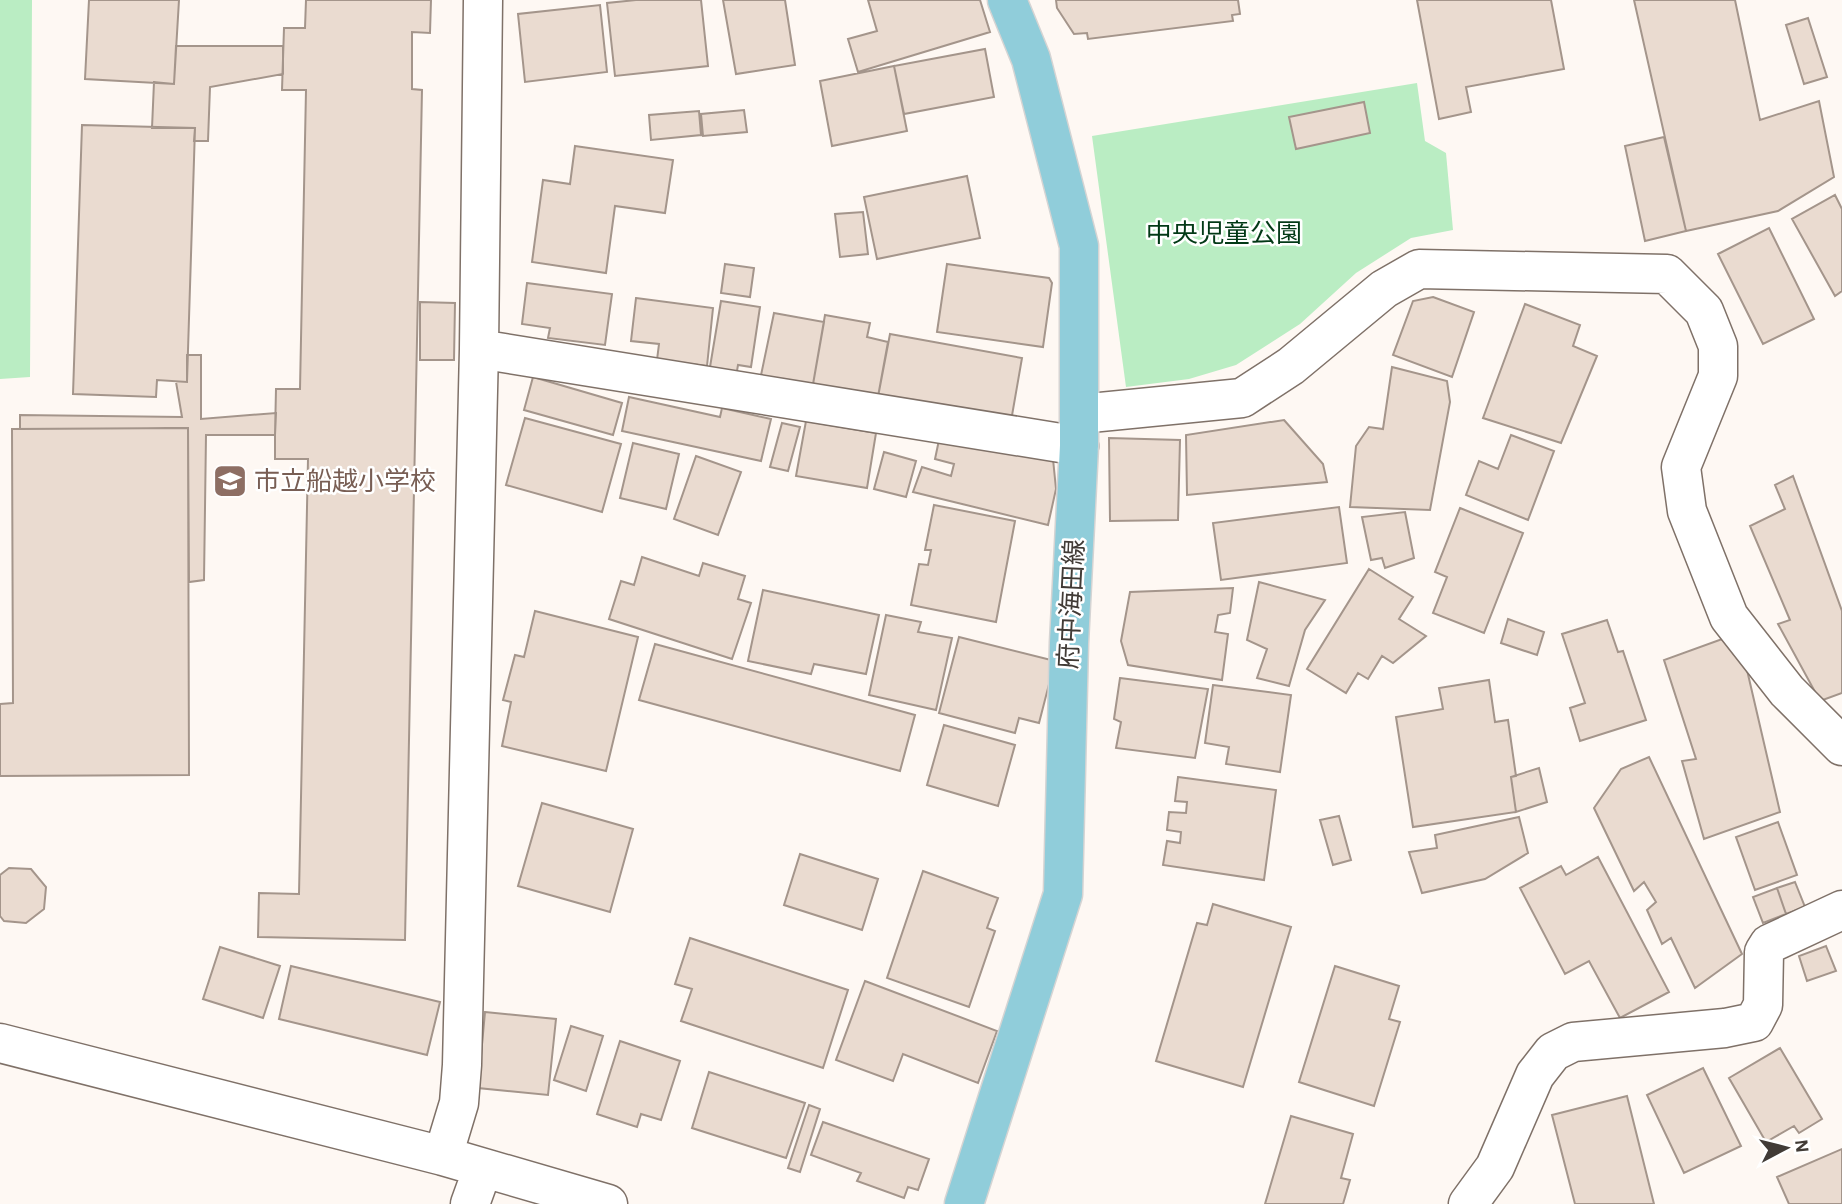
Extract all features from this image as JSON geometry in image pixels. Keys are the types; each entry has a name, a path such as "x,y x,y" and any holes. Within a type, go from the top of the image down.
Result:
{"main road":[{"name":"府中海田線","path":"964,1204 1063,894 1069,643 1079,430 1079,246 1031,59 1006,0"}],"street":[{"path":"443,1156 459,1103 463,1065 479,349 483,0"},
{"path":"479,349 1079,430 1242,398 1291,366 1384,289 1419,270 1667,274 1704,311 1718,345 1718,376 1681,467 1687,511 1729,617 1787,691 1842,747"},
{"path":"1468,1204 1494,1167 1535,1075 1553,1052 1573,1042 1726,1028 1754,1022 1763,1005 1763,952 1769,944 1842,910"},
{"path":"0,1043 443,1156 598,1203"},
{"path":"470,1204 483,1168"}],"green space":[{"path":"0,0 32,0 30,377 0,379"},
{"name":"中央児童公園","path":"1417,83 1425,141 1446,153 1453,230 1411,238 1356,273 1300,324 1236,365 1189,379 1126,387 1092,136"}],"building":[{"path":"89,0 179,0 174,84 85,79"},
{"path":"306,0 431,0 430,33 412,32 412,89 422,90 405,940 258,937 259,893 299,894 308,459 275,459 275,435 276,389 300,389 306,90 282,90 284,28 305,28"},
{"path":"701,0 708,66 615,76 607,3"},
{"path":"723,0 785,0 795,65 736,74"},
{"path":"868,0 980,0 990,32 858,72 848,39 877,31"},
{"path":"1056,0 1238,0 1240,14 1232,15 1233,21 1088,39 1087,33 1074,34 1057,8"},
{"path":"1417,0 1551,0 1564,69 1466,87 1471,112 1439,119"},
{"path":"1634,0 1735,0 1760,120 1819,101 1834,177 1778,211 1686,231"},
{"path":"600,5 607,72 525,82 518,14"},
{"path":"1808,18 1827,77 1804,84 1786,25"},
{"path":"176,46 283,46 283,74 210,87 208,141 194,141 195,128 152,128 154,82 174,84"},
{"path":"985,49 994,97 904,114 894,66"},
{"path":"894,66 907,131 832,146 820,81"},
{"path":"1364,102 1370,133 1296,149 1289,117"},
{"path":"744,110 747,132 703,136 701,114"},
{"path":"699,111 701,135 651,140 649,115"},
{"path":"82,125 195,128 187,382 157,380 156,397 73,394"},
{"path":"1664,137 1686,231 1645,241 1625,146"},
{"path":"575,146 673,160 665,213 615,206 606,273 532,262 543,180 570,184"},
{"path":"967,176 980,238 877,259 864,197"},
{"path":"1835,195 1842,209 1842,291 1835,296 1792,219"},
{"path":"863,212 868,254 840,257 835,214"},
{"path":"1769,228 1814,319 1763,344 1718,254"},
{"path":"725,264 754,268 750,297 721,293"},
{"path":"947,264 1049,278 1052,283 1043,347 937,332"},
{"path":"527,283 612,294 605,345 548,338 550,328 522,324"},
{"path":"1433,297 1474,312 1452,377 1393,355 1413,301"},
{"path":"636,298 713,308 707,366 657,360 659,344 631,341"},
{"path":"721,301 760,307 751,367 738,365 736,377 709,373"},
{"path":"420,302 455,303 454,360 420,360"},
{"path":"1525,304 1580,325 1573,346 1597,356 1561,443 1483,418"},
{"path":"774,313 824,322 812,390 760,380"},
{"path":"825,315 870,323 867,337 888,342 877,402 812,390"},
{"path":"890,334 1022,358 1010,427 877,402"},
{"path":"187,355 201,355 201,419 276,413 275,435 206,435 204,580 189,582 188,428 20,429 20,415 182,417 176,382 187,382"},
{"path":"1392,367 1447,381 1450,402 1430,510 1350,507 1356,446 1369,427 1383,429"},
{"path":"533,377 622,403 613,435 524,410"},
{"path":"629,397 720,417 722,408 771,419 761,461 622,431"},
{"path":"525,418 621,444 602,512 506,485"},
{"path":"1284,420 1323,464 1327,482 1187,495 1186,435"},
{"path":"806,421 876,433 867,488 796,476"},
{"path":"782,423 800,427 788,471 770,467"},
{"path":"188,428 189,775 0,776 0,704 13,703 12,429"},
{"path":"1511,435 1554,451 1528,520 1466,495 1479,461 1498,469"},
{"path":"1109,438 1180,440 1178,520 1110,521"},
{"path":"939,440 1053,459 1056,489 1048,525 913,492 922,467 951,476 954,464 935,459"},
{"path":"633,443 679,454 666,509 620,498"},
{"path":"884,452 916,461 906,497 874,489"},
{"path":"696,456 741,472 718,535 674,519"},
{"path":"1793,476 1842,611 1842,693 1820,701 1778,624 1790,620 1750,526 1785,509 1775,485"},
{"path":"934,505 1015,521 996,622 911,605 919,564 928,565 931,550 925,550"},
{"path":"1339,507 1347,563 1221,580 1213,523"},
{"path":"1460,508 1523,533 1484,633 1433,613 1447,577 1435,572"},
{"path":"1405,512 1414,558 1385,568 1382,558 1371,560 1362,517"},
{"path":"642,557 699,576 703,563 745,576 738,599 751,603 732,659 609,619 621,581 634,585"},
{"path":"1369,569 1413,597 1399,619 1426,636 1393,663 1382,656 1368,679 1358,673 1346,693 1307,669"},
{"path":"1259,582 1325,600 1305,630 1289,686 1257,678 1267,649 1247,640"},
{"path":"1233,588 1230,613 1218,615 1215,632 1228,634 1222,680 1128,665 1121,641 1130,592"},
{"path":"763,590 879,615 866,674 814,664 811,674 748,661"},
{"path":"535,611 638,637 606,771 502,746 511,702 503,700 515,655 524,657"},
{"path":"886,615 921,622 918,632 952,638 936,710 869,695"},
{"path":"1508,619 1544,632 1537,655 1501,643"},
{"path":"1607,620 1618,652 1623,651 1646,720 1580,741 1570,708 1585,703 1562,634"},
{"path":"959,637 1055,661 1039,723 1019,718 1015,733 939,713"},
{"path":"1725,638 1747,670 1780,812 1704,839 1682,761 1696,759 1664,660"},
{"path":"655,644 915,715 900,771 639,700"},
{"path":"1120,678 1208,689 1195,758 1116,748 1121,722 1114,719"},
{"path":"1489,680 1495,722 1508,720 1516,776 1511,777 1516,812 1413,827 1396,717 1443,709 1439,688"},
{"path":"1213,685 1291,695 1280,772 1226,764 1229,747 1205,743"},
{"path":"944,725 1015,745 998,806 927,785"},
{"path":"1649,757 1742,954 1695,988 1671,938 1662,944 1647,910 1656,902 1644,882 1634,891 1594,808 1621,769"},
{"path":"1539,768 1547,802 1516,812 1511,777"},
{"path":"1178,777 1276,790 1264,880 1163,865 1167,841 1180,843 1181,832 1167,830 1169,812 1186,813 1187,802 1175,801"},
{"path":"542,803 633,829 610,912 518,886"},
{"path":"1339,816 1351,860 1333,865 1320,820"},
{"path":"1519,817 1528,853 1485,879 1422,893 1409,852 1437,848 1435,835"},
{"path":"1778,822 1797,875 1755,890 1736,837"},
{"path":"800,854 878,879 862,930 784,905"},
{"path":"1598,857 1669,992 1620,1018 1589,961 1565,974 1520,888 1561,866 1566,875"},
{"path":"9,868 31,869 46,887 44,909 26,923 4,921 0,916 0,875"},
{"path":"923,871 998,898 987,928 995,931 969,1007 887,978"},
{"path":"1795,882 1805,907 1786,914 1777,888"},
{"path":"1777,888 1786,914 1763,923 1753,897"},
{"path":"1213,904 1291,927 1243,1087 1156,1061 1197,923 1207,925"},
{"path":"690,938 848,990 823,1068 681,1021 692,989 675,984"},
{"path":"1826,946 1836,971 1807,981 1799,956"},
{"path":"220,947 280,966 263,1018 203,999"},
{"path":"291,966 440,1002 427,1055 279,1019"},
{"path":"1335,966 1399,986 1389,1019 1400,1022 1374,1106 1299,1082"},
{"path":"865,981 997,1031 978,1083 903,1054 893,1081 836,1060"},
{"path":"485,1012 556,1019 548,1095 478,1088"},
{"path":"571,1026 603,1036 586,1091 554,1080"},
{"path":"620,1041 680,1061 661,1120 641,1114 637,1127 597,1114"},
{"path":"1780,1048 1822,1119 1799,1133 1794,1126 1766,1142 1729,1078"},
{"path":"1703,1068 1741,1146 1684,1173 1647,1095"},
{"path":"709,1072 805,1103 786,1158 692,1128"},
{"path":"1627,1096 1654,1204 1575,1204 1552,1115"},
{"path":"809,1105 820,1109 800,1172 788,1168"},
{"path":"1291,1116 1353,1134 1341,1178 1350,1180 1343,1204 1265,1204"},
{"path":"823,1122 929,1159 918,1190 908,1187 904,1198 857,1181 861,1173 811,1155"},
{"path":"1842,1149 1842,1204 1789,1204 1777,1177"}],"place":[{"name":"市立船越小学校","path":"230,481"}]}
